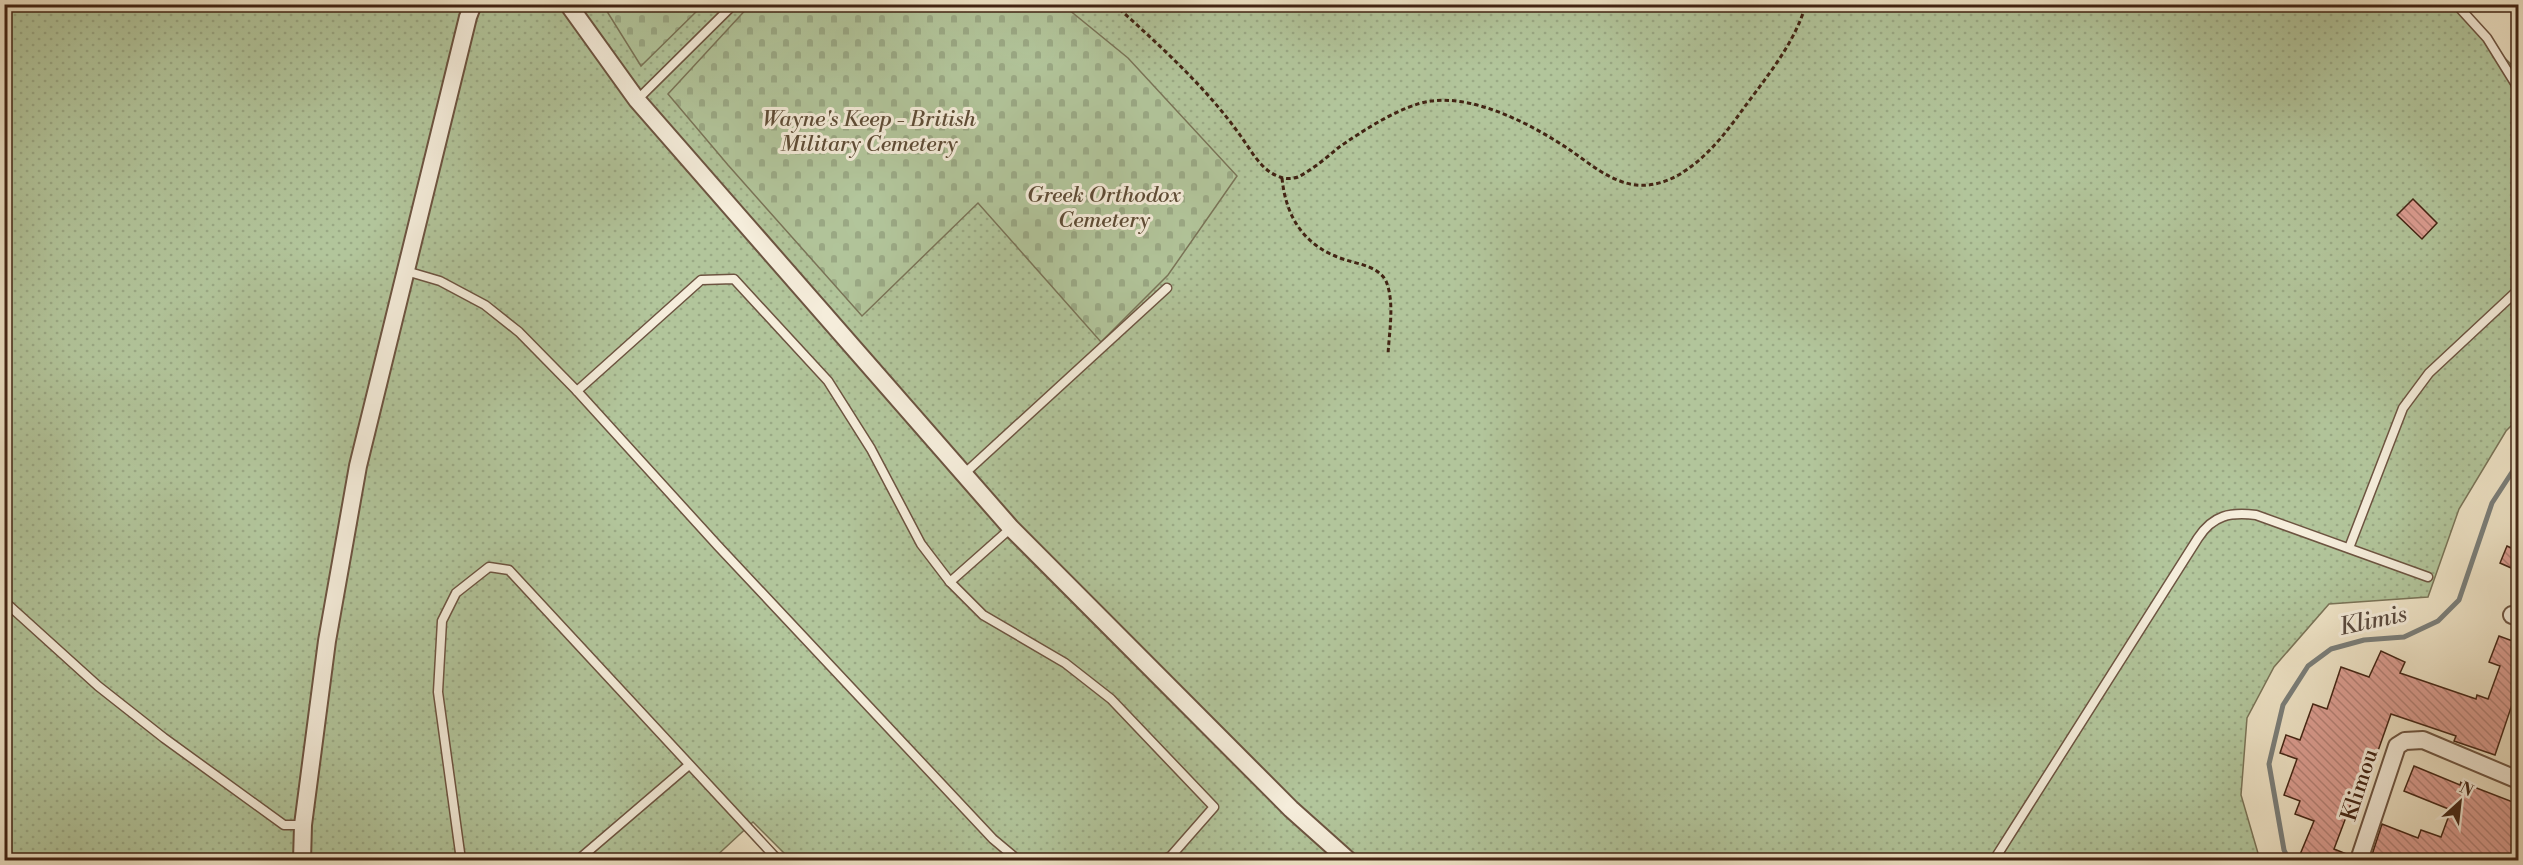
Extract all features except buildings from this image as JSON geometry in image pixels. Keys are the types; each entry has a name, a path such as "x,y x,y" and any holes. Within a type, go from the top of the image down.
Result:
{"street":[{"path":"302,861 303,825 327,641 358,466 472,4"},
{"path":"567,4 637,100 1011,528 1291,809 1348,861"},
{"name":"Klimou","path":"2360,861 2397,746 2405,741 2423,740 2518,780"}],"lane":[{"path":"637,100 735,4"},
{"path":"2456,4 2487,38 2518,88"},
{"path":"406,271 440,281 485,305 519,332 577,391 717,546 993,839 1018,861"},
{"path":"577,391 701,280 734,279 828,381 871,449 921,544 950,582 983,615 1065,663 1111,699 1214,807 1171,855 1162,861"},
{"path":"964,474 1167,288"},
{"path":"2349,548 2407,401 2429,373 2518,290"},
{"path":"1994,861 2208,525 2228,514 2256,515 2428,577"},
{"path":"950,582 1011,528"},
{"path":"461,861 438,692 442,621 456,593 489,567 509,570 778,861"},
{"path":"4,601 98,686 164,738 284,825 303,825"},
{"path":"578,861 689,765"}],"path":[{"path":"1114,4 1191,77 1230,120 1264,168 1282,178 1295,178 1306,172 1344,144 1405,108 1430,101 1453,100 1477,104 1527,126 1620,181 1635,185 1651,185 1668,180 1692,166 1727,131 1778,61 1803,16 1806,4"},
{"path":"1282,178 1290,213 1298,229 1312,244 1327,253 1376,271 1384,278 1390,299 1388,355"}],"green space":[{"name":"Wayne's Keep - British Military Cemetery","path":"751,4 1063,5 1128,58 1237,176 1168,275 1101,342 978,203 862,316 668,94"},
{"name":"Greek Orthodox Cemetery","path":"2450,4 2518,71 2518,419 2506,431 2459,509 2428,597 2329,604 2274,667 2247,718 2241,795 2260,860 1221,860 1210,854 1206,860 791,860 753,822 712,860 5,860 5,5"},
{"path":"603,5 703,5 641,66"}],"waterway":[{"name":"Klimis","path":"2289,860 2284,850 2269,764 2283,705 2308,666 2331,649 2364,640 2404,637 2438,621 2459,600 2492,503 2518,463"}]}
